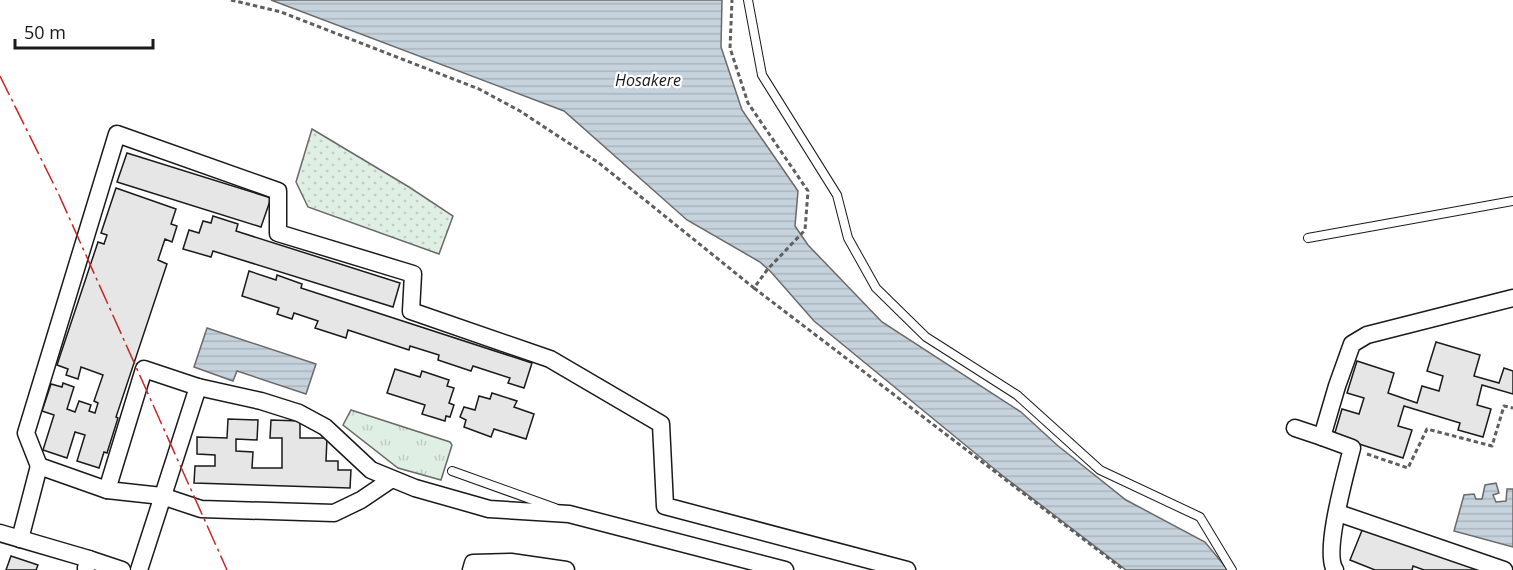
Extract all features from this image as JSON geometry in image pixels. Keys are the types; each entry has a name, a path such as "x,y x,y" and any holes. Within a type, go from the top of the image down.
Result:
{"street":[{"path":"20,539 39,466 26,433 117,134 278,192 278,233 413,274 411,311 550,359 661,424 665,506 908,570"},
{"path":"1322,436 1352,344 1367,335 1513,298"},
{"path":"107,490 144,369 198,387 261,401 299,413 325,427 371,470 415,488 489,509 569,514 785,570"},
{"path":"139,570 198,387"},
{"path":"1295,428 1352,448 1331,541 1331,565 1335,570"},
{"path":"39,466 107,490 162,496 201,509 334,513 361,500 392,479"},
{"path":"1338,513 1504,570"},
{"path":"0,533 87,565 122,570"},
{"path":"471,570 473,563 511,562 566,570"}],"lane":[{"path":"748,0 762,75 837,195 848,238 876,288 926,337 1017,395 1100,470 1200,517 1232,570"},
{"path":"1308,238 1513,201"},
{"path":"452,471 524,495 569,514"}],"path":[{"path":"231,0 281,12 478,89 520,111 599,163 754,288 1124,570"},
{"path":"732,0 730,48 748,103 808,190 804,230 767,270 754,288"},
{"path":"1352,448 1408,468 1427,429 1492,446 1504,406 1513,408"}],"green space":[{"path":"312,129 453,216 439,254 308,207 296,182"},
{"path":"351,410 450,442 452,445 441,480 398,468 343,425"}],"water":[{"name":"Hosakere","path":"271,0 722,0 721,47 742,110 798,191 795,226 808,245 882,322 1021,412 1057,445 1126,500 1205,542 1228,570 1126,570 1003,476 814,321 760,262 687,220 564,111"},
{"path":"207,328 316,364 306,394 237,371 233,381 194,367"},
{"path":"1496,483 1499,493 1493,495 1496,502 1506,501 1507,489 1513,489 1513,547 1454,531 1464,495 1474,494 1476,499 1482,499 1485,485"}],"building":[{"path":"127,153 271,198 261,227 117,182"},
{"path":"116,188 176,209 171,224 177,226 172,242 165,239 158,260 167,264 116,417 118,418 107,453 104,452 99,468 77,461 85,435 75,432 67,458 43,450 54,415 42,411 51,384 62,387 63,383 74,387 67,409 75,412 79,401 91,405 89,411 95,413 98,403 94,401 103,375 81,367 78,379 66,375 68,369 57,365 98,242 104,244 107,235 101,233"},
{"path":"213,216 238,224 236,231 400,283 393,307 213,251 211,257 183,249 189,230 199,233 203,221 211,223"},
{"path":"249,271 276,280 277,275 302,284 301,288 532,363 524,388 508,383 510,378 473,366 471,371 438,360 439,355 410,346 409,350 348,330 346,338 315,328 318,321 294,313 292,319 277,314 279,308 242,296"},
{"path":"1436,342 1480,355 1474,376 1499,383 1504,368 1513,371 1513,394 1482,385 1477,405 1491,409 1483,437 1458,430 1460,423 1404,406 1398,426 1412,430 1403,458 1334,436 1342,409 1359,414 1364,398 1347,393 1357,361 1394,373 1388,393 1417,403 1422,386 1439,391 1443,376 1427,371"},
{"path":"395,369 420,377 422,371 449,380 447,386 454,388 449,403 454,405 450,417 446,416 445,421 422,414 425,405 387,393"},
{"path":"492,393 517,401 514,407 534,414 526,439 494,429 491,437 464,427 466,420 460,417 464,407 475,410 479,396 490,399"},
{"path":"228,419 258,420 257,440 236,439 236,451 253,452 252,468 282,468 282,438 270,438 271,420 300,421 300,438 327,438 326,461 338,461 338,470 351,470 350,488 194,483 195,466 215,466 215,455 197,454 197,437 227,438"},
{"path":"1365,523 1483,570 1424,570 1413,566 1412,570 1375,570 1350,560"},
{"path":"11,556 38,565 36,570 6,570"}],"power":[{"path":"0,76 59,195 227,570"}]}
